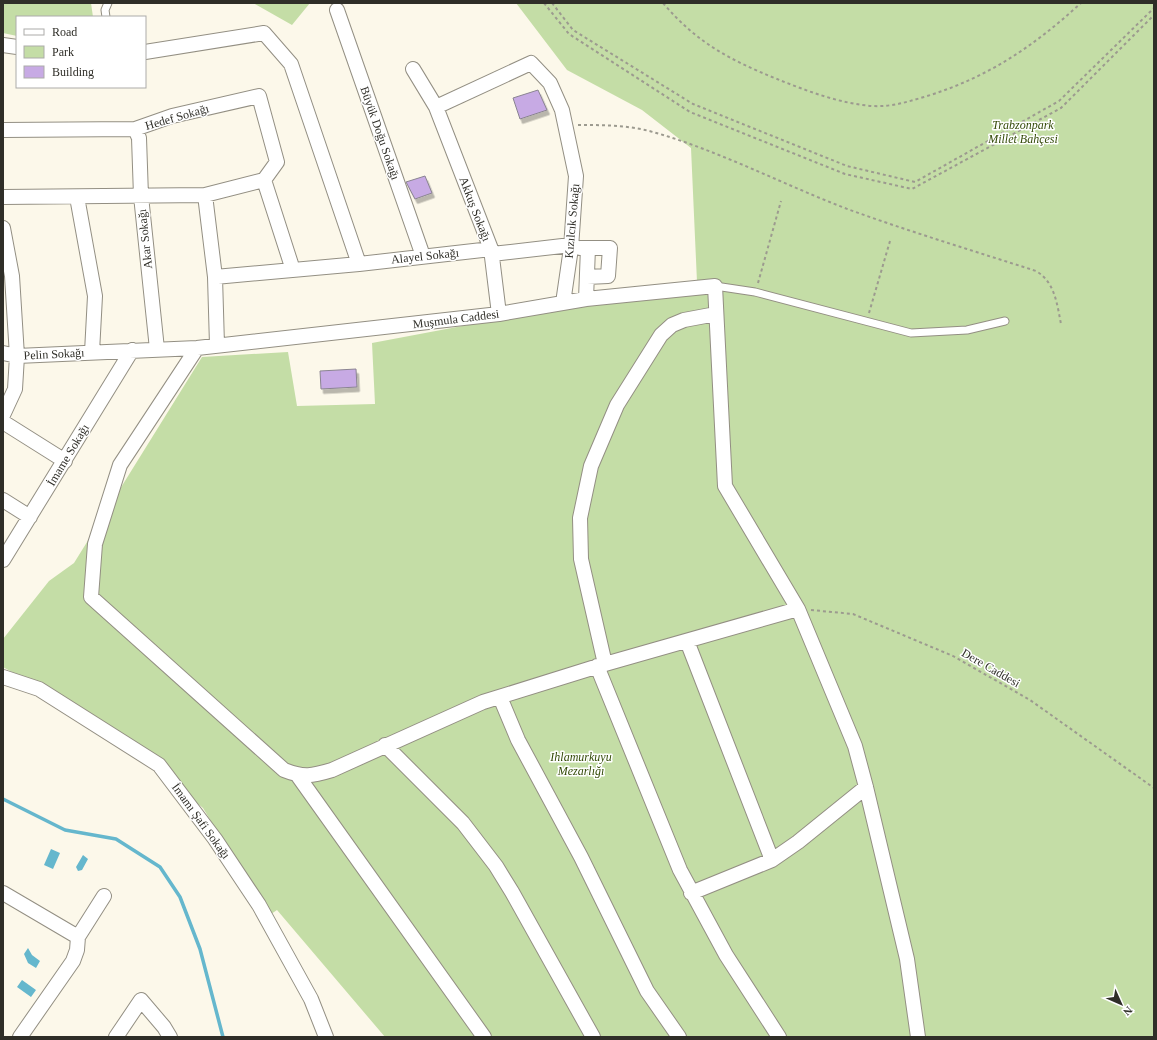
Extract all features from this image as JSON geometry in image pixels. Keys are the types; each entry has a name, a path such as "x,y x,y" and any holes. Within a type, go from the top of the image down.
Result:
{"street":[{"name":"Büyük Doğu Sokağı","path":"337,10 423,256"},
{"path":"146,52 264,33 291,64 359,264"},
{"path":"3,45 16,47"},
{"name":"Kızılcık Sokağı","path":"436,107 531,63 550,83 562,110 576,176 571,246 563,303"},
{"name":"Akkuş Sokağı","path":"413,69 436,107 492,251 499,314"},
{"name":"Hedef Sokağı","path":"3,130 135,129 172,116 259,96 277,162 264,180"},
{"name":"Akar Sokağı","path":"135,129 139,138 140,196 157,349"},
{"path":"3,197 205,195 264,180 293,270"},
{"path":"205,195 215,277 217,345"},
{"path":"77,197 95,296 92,352"},
{"name":"Pelin Sokağı","path":"3,228 18,356 196,348"},
{"name":"Alayel Sokağı","path":"215,277 359,264 423,256 571,246 588,248"},
{"path":"586,299 588,248"},
{"name":"Kızılcık Sokağı","path":"587,277 608,276 610,248 588,248"},
{"path":"715,286 725,486 798,610 855,746 907,959 918,1037"},
{"name":"Muşmula Caddesi","path":"196,348 499,314 586,299 715,286"},
{"path":"716,314 684,320 672,325 661,335 617,405 591,466 580,518 581,559 601,665 680,870 691,893 726,955 779,1037"},
{"path":"196,348 120,465 95,544 91,597 284,770 298,776 311,776 332,770 484,702 601,665 798,610"},
{"name":"İmame Sokağı","path":"3,560 132,350"},
{"path":"3,353 18,356 15,389 3,415"},
{"path":"3,422 65,461"},
{"path":"3,500 30,517"},
{"path":"686,641 772,860"},
{"name":"İmamı Şafi Sokağı","path":"3,677 39,689 159,765 215,839 259,905 311,999 326,1037"},
{"path":"500,697 518,740 581,857 647,991 679,1037"},
{"path":"385,746 463,823 496,866 512,892 592,1037"},
{"path":"298,776 484,1037"},
{"path":"691,893 772,860 798,842 866,787"},
{"path":"3,893 78,937"},
{"path":"20,1037 73,961 77,950 78,937 104,896"},
{"path":"116,1037 141,1000 170,1037"}],"lane":[{"path":"106,16 105,10 108,3"},
{"path":"715,286 755,292 911,333 967,330 1005,322"}],"path":[{"path":"544,3 569,34 690,112 845,174 912,189 1061,108 1154,15"},
{"path":"552,3 573,30 693,104 847,166 915,182 1060,101 1154,8"},
{"path":"663,3 696,36 740,64 806,90 855,103 883,106 905,103 935,94 989,71 1043,36 1081,3"},
{"path":"565,126 609,125 652,132 697,147 848,209 910,231 1036,271 1049,283 1055,299 1061,324"},
{"path":"755,292 781,201"},
{"path":"867,322 890,241"},
{"name":"Dere Caddesi","path":"798,610 853,614 952,656 1030,700 1154,788"}],"green space":[{"path":"3,3 91,3 93,16 16,16 16,36 3,33"},
{"path":"253,3 310,3 292,25"},
{"path":"516,3 1154,3 1154,1037 385,1037 277,910 268,916 203,808 92,718 3,667 3,639 49,581 74,563 202,357 288,352 297,406 375,404 372,343 697,282 691,148 642,110 567,70"}],"water":[{"path":"51,849 60,853 53,869 44,865"},
{"path":"83,855 88,859 82,870 78,871 76,867"},
{"path":"28,948 32,955 40,961 36,968 28,963 24,954"},
{"path":"22,980 36,990 31,997 17,987"}],"building":[{"path":"538,90 547,110 520,119 513,98"},
{"path":"425,176 432,193 415,199 406,182"},
{"path":"356,369 357,387 321,389 320,371"}],"waterway":[{"path":"3,799 65,830 116,839 160,867 180,897 200,949 223,1037"}],"park label":[{"name":"Trabzonpark Millet Bahçesi","path":"1023,132"},
{"name":"Ihlamurkuyu Mezarlığı","path":"581,764"}]}
